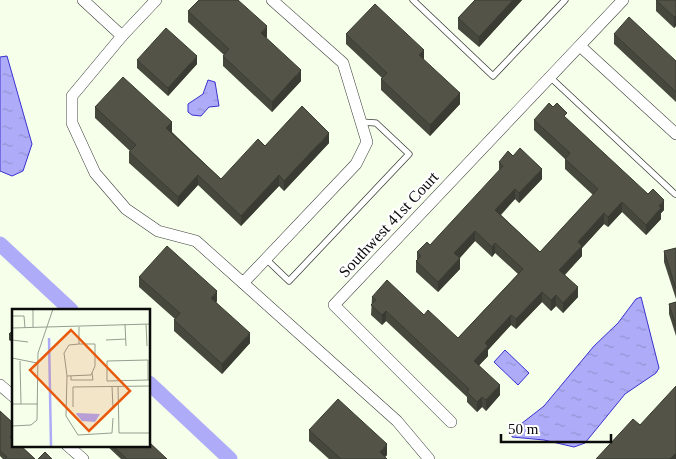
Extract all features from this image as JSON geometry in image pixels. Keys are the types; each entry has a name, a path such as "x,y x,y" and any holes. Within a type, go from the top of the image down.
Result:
{"street":[{"path":"83,0 122,36"},
{"path":"156,0 122,36 72,96 72,123 95,173 126,209 158,231 196,241 397,421 429,459"},
{"path":"243,283 356,164 367,142 343,64 272,0"},
{"name":"Southwest 41st Court","path":"451,422 334,305 623,0"},
{"path":"580,46 676,134"},
{"path":"0,385 12,395"},
{"path":"68,446 83,459"}],"lane":[{"path":"413,0 493,76 565,0"},
{"path":"550,77 675,194"},
{"path":"266,259 289,281 409,154 376,123 361,122"}],"water":[{"path":"7,56 32,144 23,171 12,176 0,171 0,57"},
{"path":"208,80 215,82 219,106 209,107 201,116 192,115 188,112 188,104 203,94"},
{"path":"641,297 659,368 656,373 625,394 585,443 574,447 544,440 512,437 512,431 544,406 594,346 618,323 636,299"},
{"path":"505,350 529,373 518,385 494,362"}],"building":[{"path":"199,0 238,0 267,26 261,33 301,70 272,102 223,56 229,49 188,11"},
{"path":"475,0 513,0 479,37 458,18"},
{"path":"656,0 676,0 676,16 674,17"},
{"path":"375,4 424,50 419,55 460,93 430,125 381,79 387,73 346,34"},
{"path":"629,17 676,61 676,92 614,34"},
{"path":"166,28 197,56 168,88 137,60"},
{"path":"123,77 172,122 166,128 221,179 258,139 265,146 302,106 329,133 284,181 279,175 241,216 198,175 178,197 129,152 136,145 95,107"},
{"path":"549,103 553,107 557,103 567,113 564,116 648,194 653,189 664,200 659,206 661,208 646,225 622,202 608,217 604,213 578,242 582,246 559,270 578,287 563,303 556,295 551,300 542,292 516,319 511,315 485,343 488,346 474,361 500,385 486,400 482,397 477,402 467,392 469,389 386,311 382,315 371,305 376,300 372,297 387,280 424,315 428,310 458,338 523,269 495,243 492,247 475,231 454,253 460,258 438,282 416,261 421,256 417,252 427,242 430,245 503,166 499,162 508,151 513,156 520,148 542,169 519,193 515,189 495,210 540,252 598,189 565,159 570,153 534,120"},
{"path":"167,246 217,291 211,298 250,333 222,364 174,320 180,313 139,277"},
{"path":"676,248 676,289 664,251"},
{"path":"676,302 676,326 669,304"},
{"path":"676,386 676,453 670,459 596,459 633,419 640,425"},
{"path":"338,399 387,444 380,452 387,459 341,459 309,430"},
{"path":"0,411 12,422 12,435 10,437 12,438 12,446 21,446 35,459 5,459 7,457 0,451"},
{"path":"150,443 167,459 127,459 113,446 150,446"},
{"path":"45,452 52,459 38,459"}],"waterway":[{"path":"0,244 70,309"},
{"path":"150,384 230,459"}]}
